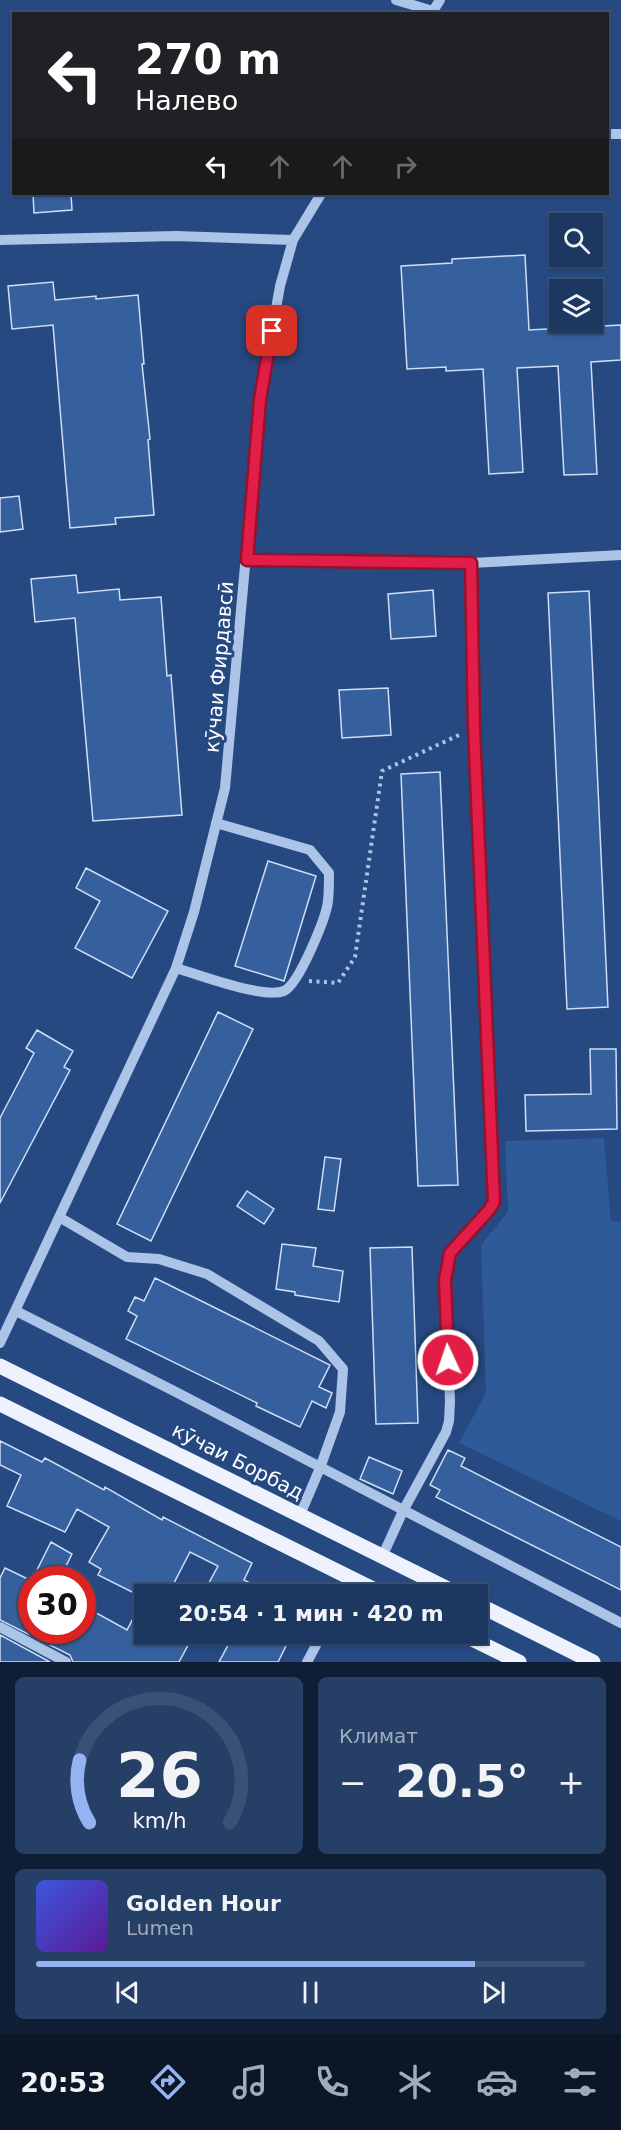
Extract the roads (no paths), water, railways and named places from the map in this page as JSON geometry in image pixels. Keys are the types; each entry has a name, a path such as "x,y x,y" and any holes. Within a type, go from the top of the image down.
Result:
{"main road":[{"name":"кӯчаи Борбад","path":"0,1366 437,1584"},
{"path":"0,1404 362,1584"},
{"path":"488,1610 592,1662"},
{"path":"482,1644 519,1662"}],"street":[{"path":"396,0 432,12 440,0"},
{"name":"кӯчаи Фирдавсӣ","path":"0,1343 176,968 194,912 225,788 260,399 280,285 293,240 320,195"},
{"path":"0,240 176,236 293,240"},
{"path":"247,560 471,563 621,555"},
{"path":"382,1557 403,1511 446,1432 449,1421 445,1280 450,1253 494,1202 474,728 471,563"},
{"path":"176,968 260,992 284,991 297,979 328,902 329,873 310,850 216,824"},
{"path":"58,1217 127,1257 159,1259 207,1274 319,1341 343,1369 340,1412 300,1515"},
{"path":"16,1311 621,1623"},
{"path":"347,1584 350,1578"},
{"path":"0,1627 66,1662"},
{"path":"307,1662 317,1644"}]}
